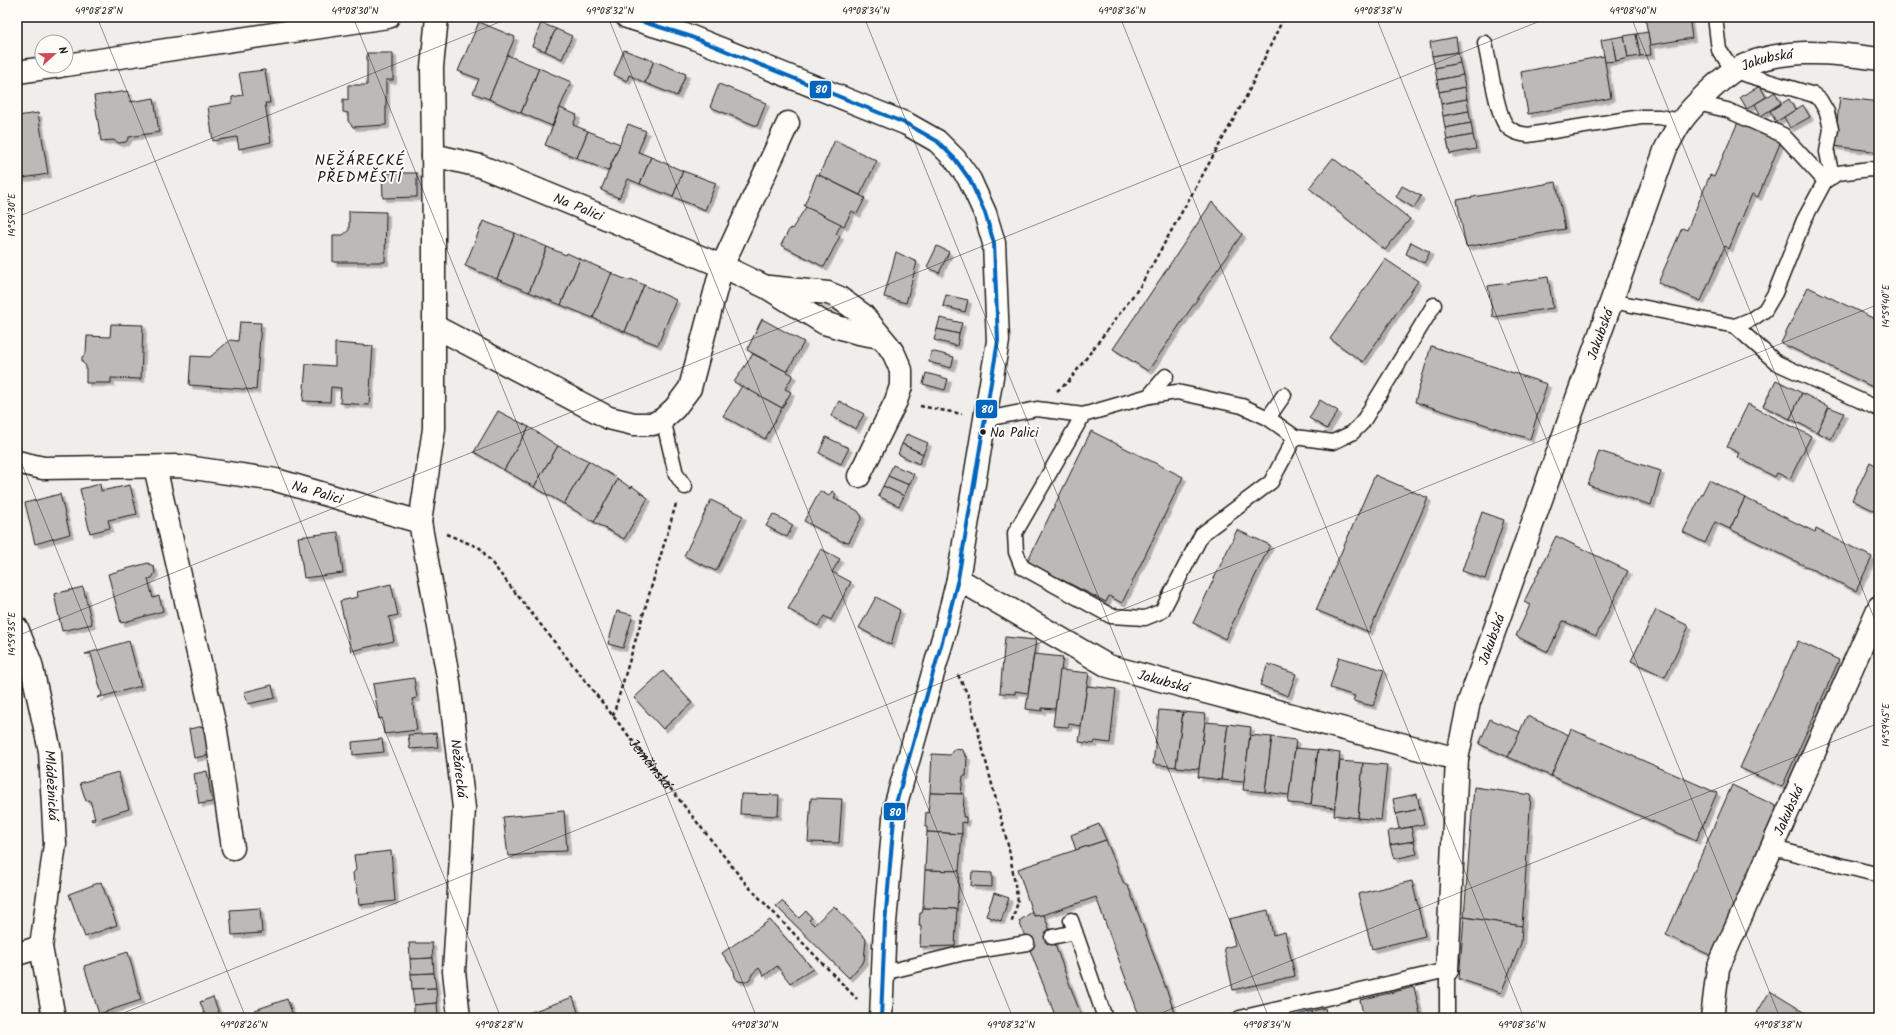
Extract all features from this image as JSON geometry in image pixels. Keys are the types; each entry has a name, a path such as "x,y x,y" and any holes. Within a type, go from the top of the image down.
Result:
{"street":[{"path":"74,64 388,17"},
{"path":"420,522 434,429 432,67 437,17"},
{"path":"627,17 689,36 907,124 937,141 955,159 970,180 985,213 994,243 998,341 958,579 895,807 885,923 881,1018"},
{"name":"Jakubská","path":"1447,970 1457,759 1469,702 1666,148 1682,121 1715,85 1734,71 1765,58 1794,54 1848,54 1879,59"},
{"path":"17,72 34,70"},
{"path":"434,326 609,418 634,424 653,424 663,420 675,408 690,388 722,266 788,123"},
{"name":"Na Palici","path":"432,155 480,166 722,266 766,287 824,324 880,337"},
{"path":"766,287 828,293 838,297 862,315 888,345 901,370 901,386 896,401 859,476"},
{"name":"Na Palici","path":"17,462 43,468 180,466 276,480 420,522"},
{"path":"155,467 216,731 233,848"},
{"name":"Nežárecká","path":"420,522 449,682 464,808 454,971 459,1018"},
{"name":"Jakubská","path":"958,579 1108,666 1457,759"},
{"name":"Jakubská","path":"1712,1018 1718,968 1773,848 1879,607"},
{"name":"Mládežnická","path":"19,635 31,664 50,759 55,844 41,947 54,1018"},
{"path":"17,954 41,947"}],"lane":[{"path":"1715,17 1719,50 1734,71 1814,96 1820,100 1828,112 1831,129 1827,152 1829,179"},
{"path":"1485,43 1500,112 1506,126 1515,132 1528,135 1641,117 1659,117 1682,121"},
{"path":"1697,103 1727,110 1783,135 1829,179"},
{"path":"1735,326 1752,319 1765,310 1775,293 1804,220 1829,179 1838,173 1870,169 1879,171"},
{"path":"1612,301 1735,326 1777,363 1879,409"},
{"path":"986,419 1037,409 1083,415 1149,396 1176,392 1242,406 1268,418 1295,437 1333,442 1352,433 1362,423 1434,305"},
{"path":"1149,396 1166,376"},
{"path":"1268,418 1284,395"},
{"path":"1083,415 1015,533 1016,552 1022,567 1111,616 1145,618 1162,612 1202,534 1271,482 1295,437"},
{"path":"663,420 676,474 684,485"},
{"path":"1773,848 1879,875"},
{"path":"1052,937 1073,926 1105,1018"},
{"path":"883,974 964,953 1027,943"},
{"path":"1240,1018 1447,970 1447,1018"}],"path":[{"path":"1037,409 1069,380 1142,285 1245,99 1284,17"},
{"path":"896,401 986,419"},
{"path":"613,717 684,485"},
{"name":"Jemčinská","path":"420,522 480,548 746,884 861,1003"},
{"path":"941,645 969,696 1009,849 1018,902 1013,920 1000,948"}],"shaded area":[{"path":"814,298 835,302 856,322 827,317 810,305"}],"building":[{"path":"1645,17 1689,17 1692,38 1650,45"},
{"path":"479,22 515,37 489,99 473,93 479,79 458,71"},
{"path":"541,23 556,29 545,51 532,46"},
{"path":"556,29 572,36 562,59 545,51"},
{"path":"1648,32 1651,55 1640,56 1636,34"},
{"path":"1636,34 1640,56 1628,58 1624,36"},
{"path":"1624,36 1628,58 1616,61 1612,38"},
{"path":"1456,37 1458,52 1432,56 1430,42"},
{"path":"1612,38 1616,61 1605,62 1601,40"},
{"path":"624,50 654,61 645,83 629,75 627,81 614,75"},
{"path":"1458,52 1460,63 1435,68 1432,56"},
{"path":"367,53 393,53 393,80 386,80 386,125 353,127 348,121 348,113 343,112 343,99 348,100 348,85 367,85"},
{"path":"507,55 539,68 521,113 489,99"},
{"path":"1604,56 1611,98 1528,114 1521,72"},
{"path":"654,61 686,74 677,96 645,83"},
{"path":"1460,63 1463,75 1437,80 1435,68"},
{"path":"539,68 571,82 552,126 521,113"},
{"path":"265,70 270,103 265,103 271,142 239,149 237,137 213,141 208,107 232,103 232,97 243,95 239,73"},
{"path":"1463,75 1465,87 1439,92 1437,80"},
{"path":"719,84 766,103 757,126 710,107"},
{"path":"1760,86 1766,97 1747,109 1740,97"},
{"path":"1465,87 1467,99 1441,104 1439,92"},
{"path":"128,91 130,102 154,98 159,132 129,137 126,142 119,143 113,140 101,141 94,96"},
{"path":"1775,92 1781,103 1761,116 1755,104"},
{"path":"1840,97 1879,102 1879,152 1834,146"},
{"path":"1467,99 1469,111 1443,116 1441,104"},
{"path":"1789,99 1795,110 1776,122 1770,111"},
{"path":"1803,105 1810,117 1790,128 1784,117"},
{"path":"560,108 577,115 573,125 588,131 577,158 545,145"},
{"path":"1469,111 1471,123 1445,128 1443,116"},
{"path":"38,113 48,174 17,179 17,116"},
{"path":"1738,122 1781,141 1758,197 1752,194 1729,249 1725,246 1701,301 1658,283 1682,228 1687,230 1710,175 1714,177"},
{"path":"1471,123 1473,135 1447,140 1445,128"},
{"path":"628,124 646,131 638,152 651,157 640,184 628,179 619,198 601,190"},
{"path":"588,131 620,144 608,171 577,158"},
{"path":"1473,135 1476,149 1450,154 1447,140"},
{"path":"835,140 877,161 860,195 819,175"},
{"path":"651,157 683,171 673,197 640,184"},
{"path":"1333,158 1410,219 1385,250 1309,188"},
{"path":"683,171 716,183 705,210 673,197"},
{"path":"382,173 417,173 417,197 383,198"},
{"path":"817,174 865,198 857,214 852,211 844,226 804,206"},
{"path":"1556,182 1565,229 1466,247 1457,200"},
{"path":"1402,186 1421,196 1414,208 1396,197"},
{"path":"1212,202 1242,234 1148,371 1113,349"},
{"path":"806,207 841,224 836,234 840,236 824,267 781,245 790,228 792,229"},
{"path":"349,211 386,212 385,262 333,262 333,235 343,235 349,230"},
{"path":"483,221 515,233 497,279 465,266"},
{"path":"515,233 547,247 529,292 497,279"},
{"path":"1411,242 1430,252 1424,263 1406,254"},
{"path":"937,246 949,252 939,273 927,267"},
{"path":"547,247 580,259 561,305 529,292"},
{"path":"896,252 917,262 906,303 884,297"},
{"path":"580,259 612,273 593,318 561,305"},
{"path":"1385,259 1418,281 1363,362 1330,339"},
{"path":"612,272 612,274 630,281 631,279 644,285 625,332 593,318"},
{"path":"1548,277 1553,308 1493,317 1488,286"},
{"path":"644,285 676,300 658,345 625,332"},
{"path":"1808,287 1879,321 1879,390 1781,343"},
{"path":"946,295 968,300 965,312 943,306"},
{"path":"940,318 962,323 959,334 937,329"},
{"path":"762,319 804,342 787,372 747,350"},
{"path":"240,322 261,323 256,390 189,385 191,356 210,357 230,340 238,341"},
{"path":"111,324 143,325 141,379 111,378 111,383 86,383 86,366 82,362 82,357 86,353 87,336 110,337"},
{"path":"937,329 959,334 957,346 934,340"},
{"path":"335,343 373,346 369,405 340,403 341,388 331,387 330,402 303,401 306,364 335,366"},
{"path":"1431,346 1547,384 1530,439 1415,402"},
{"path":"931,351 954,357 951,368 929,362"},
{"path":"753,354 793,375 785,389 791,392 782,408 734,382"},
{"path":"926,373 948,379 945,390 923,384"},
{"path":"1776,380 1802,393 1790,419 1763,406"},
{"path":"742,386 782,408 765,439 723,416"},
{"path":"1802,393 1829,407 1817,432 1790,419"},
{"path":"1320,400 1338,411 1327,429 1309,418"},
{"path":"839,401 864,414 856,429 831,416"},
{"path":"1748,404 1811,436 1790,479 1777,473 1775,477 1737,457 1739,453 1727,447"},
{"path":"1829,407 1844,413 1831,439 1817,432"},
{"path":"498,411 529,427 504,470 474,452"},
{"path":"529,427 558,446 534,487 504,470"},
{"path":"1091,431 1183,477 1122,603 1109,596 1106,602 1027,562"},
{"path":"907,434 928,443 923,454 902,444"},
{"path":"826,437 849,448 841,464 819,453"},
{"path":"902,444 923,454 919,464 898,454"},
{"path":"558,446 589,461 564,504 534,487"},
{"path":"1599,451 1661,471 1651,505 1588,485"},
{"path":"589,461 618,479 594,522 564,504"},
{"path":"1870,462 1879,467 1879,513 1852,500"},
{"path":"893,465 914,474 909,485 888,476"},
{"path":"1375,475 1428,498 1369,632 1316,610"},
{"path":"888,476 909,485 904,496 883,486"},
{"path":"618,479 631,488 632,486 648,498 624,539 594,522"},
{"path":"1709,480 1745,498 1730,529 1715,522 1705,543 1683,532"},
{"path":"100,484 101,491 130,485 137,514 108,520 110,528 90,533 80,489"},
{"path":"883,486 904,496 899,506 878,496"},
{"path":"820,491 829,496 832,491 836,494 834,498 858,511 862,517 849,542 841,541 804,521"},
{"path":"60,494 70,534 35,544 25,503"},
{"path":"1745,498 1815,532 1816,529 1872,557 1856,591 1730,529"},
{"path":"711,500 743,516 716,571 684,556"},
{"path":"1482,512 1504,520 1485,579 1462,571"},
{"path":"773,514 793,525 787,537 766,526"},
{"path":"1237,530 1270,545 1225,639 1193,623"},
{"path":"338,532 343,573 304,578 298,537"},
{"path":"1556,536 1628,571 1596,636 1563,621 1548,652 1516,636 1530,605 1524,602"},
{"path":"821,549 840,559 832,572 851,582 831,620 824,616 818,626 788,609"},
{"path":"148,563 154,567 155,573 152,578 148,579 153,598 159,596 163,611 121,623 108,574"},
{"path":"391,584 398,615 389,617 394,641 351,651 340,601 358,597 357,592"},
{"path":"83,587 92,624 62,631 54,594"},
{"path":"876,597 900,610 891,645 859,628"},
{"path":"1656,610 1689,626 1665,677 1631,661"},
{"path":"617,611 633,615 623,648 608,644"},
{"path":"1005,637 1036,640 1028,693 1015,691 1015,694 1000,693"},
{"path":"129,641 141,686 97,698 102,695 91,654 85,654"},
{"path":"1798,641 1839,660 1782,787 1740,768"},
{"path":"1034,654 1063,657 1055,709 1042,708 1042,711 1026,709"},
{"path":"1339,657 1384,670 1373,706 1353,701 1355,696 1330,688"},
{"path":"1268,664 1296,674 1288,696 1260,685"},
{"path":"1060,670 1089,673 1081,726 1069,724 1068,727 1053,726"},
{"path":"663,671 692,703 663,729 634,698"},
{"path":"414,678 417,698 412,699 417,730 384,734 382,718 379,719 373,684"},
{"path":"272,685 275,698 248,704 244,692"},
{"path":"1087,686 1116,689 1110,743 1095,741 1094,744 1079,742"},
{"path":"1159,710 1183,712 1176,767 1153,764"},
{"path":"1183,712 1206,714 1199,769 1176,767"},
{"path":"1527,716 1569,735 1551,776 1508,757"},
{"path":"1490,719 1520,732 1508,757 1479,744"},
{"path":"1205,722 1228,724 1221,780 1198,777"},
{"path":"1228,724 1251,727 1244,782 1221,780"},
{"path":"204,726 210,755 194,758 189,729"},
{"path":"1571,729 1717,793 1696,841 1551,776"},
{"path":"436,733 438,747 410,749 408,735"},
{"path":"1250,735 1272,737 1265,792 1243,790"},
{"path":"1272,737 1296,740 1289,795 1265,792"},
{"path":"382,739 384,752 353,755 352,742"},
{"path":"1295,748 1318,750 1311,805 1288,803"},
{"path":"954,749 963,750 965,756 967,756 966,776 963,776 961,794 930,793 932,754 950,755"},
{"path":"1318,750 1340,753 1335,808 1311,805"},
{"path":"1340,761 1363,763 1358,818 1334,815"},
{"path":"1363,763 1387,765 1381,820 1358,818"},
{"path":"207,771 212,802 199,804 194,774"},
{"path":"118,772 129,809 92,821 91,819 95,818 90,800 86,801 80,783"},
{"path":"1732,785 1774,805 1779,811 1712,956 1666,935"},
{"path":"1474,787 1531,795 1522,926 1464,917"},
{"path":"930,793 964,794 963,817 966,817 966,823 962,822 962,834 927,832 927,827 925,827 926,812 928,813"},
{"path":"741,794 779,795 778,816 740,814"},
{"path":"1417,794 1420,809 1396,814 1393,799"},
{"path":"811,798 842,799 839,843 808,842"},
{"path":"1420,809 1424,824 1399,829 1396,814"},
{"path":"564,811 567,851 535,852 535,854 508,856 503,817"},
{"path":"1099,824 1106,840 1076,850 1071,835"},
{"path":"1411,827 1414,841 1390,845 1388,831"},
{"path":"927,832 962,834 959,871 925,870"},
{"path":"1106,840 1124,884 1128,886 1177,1018 1140,1018 1096,897 1043,915 1034,916 1032,912 1018,869"},
{"path":"1414,841 1417,854 1394,859 1390,845"},
{"path":"391,851 395,901 359,905 357,885 354,882 353,873 356,870 354,855"},
{"path":"925,870 959,871 957,909 923,908"},
{"path":"972,872 992,873 992,887 971,886"},
{"path":"1412,881 1425,936 1372,949 1358,894"},
{"path":"101,882 117,925 85,937 69,894"},
{"path":"994,893 1009,898 1001,921 986,916"},
{"path":"782,901 799,918 806,911 812,918 809,920 814,925 834,906 866,939 864,961 849,978 776,906"},
{"path":"260,908 262,933 232,935 230,910"},
{"path":"923,908 957,909 955,946 920,947 920,913 922,913"},
{"path":"1268,910 1273,935 1285,932 1295,976 1233,990 1224,948 1235,945 1229,919"},
{"path":"1032,912 1034,916 1044,915 1082,1018 1056,1018 1019,921"},
{"path":"1464,917 1522,926 1521,943 1501,993 1459,979"},
{"path":"770,920 813,969 790,983 777,966 764,976 759,968 752,974 750,979 745,982 738,981 735,977 734,971 722,953"},
{"path":"409,943 432,943 433,958 410,959"},
{"path":"128,952 141,1000 99,1014 84,966"},
{"path":"433,958 434,973 411,974 410,959"},
{"path":"434,973 436,988 412,989 411,974"},
{"path":"1414,987 1421,1018 1364,1018 1360,1000"},
{"path":"436,988 437,1003 414,1005 412,989"},
{"path":"1770,991 1814,1018 1765,1018 1757,1013"},
{"path":"213,997 221,1018 206,1018 200,1002"},
{"path":"573,997 580,1018 515,1018"},
{"path":"287,999 294,1018 258,1018 255,1010"},
{"path":"437,1003 438,1016 414,1017 414,1005"},
{"path":"1325,1008 1327,1018 1313,1018 1312,1011"},
{"path":"1312,1011 1313,1018 1299,1018 1298,1015"},
{"path":"438,1016 438,1018 414,1018 414,1017"}],"transit line":[{"name":"80","path":"627,17 689,36 907,124 937,141 955,159 970,180 985,213 994,243 998,341 958,579 945,631 895,807 885,923 881,1018"}],"place":[{"name":"Na Palici","path":"983,432"}],"district":[{"name":"NEŽÁRECKÉ PŘEDMĚSTÍ","path":"360,168"}]}
